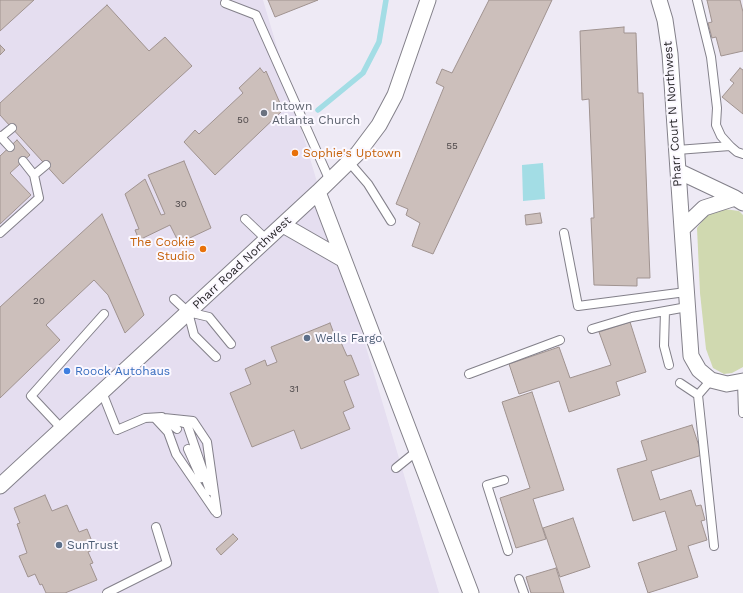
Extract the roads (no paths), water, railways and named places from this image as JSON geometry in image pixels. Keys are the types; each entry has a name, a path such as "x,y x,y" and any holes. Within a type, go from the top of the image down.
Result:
{"street":[{"name":"Pharr Road Northwest","path":"0,486 267,240 349,162 379,125 395,95 428,0"},
{"name":"Pharr Court N Northwest","path":"659,0 665,20 670,54 691,356 699,370 711,380"},
{"path":"678,171 739,200"},
{"path":"318,192 471,593"},
{"path":"682,229 704,208 739,200"},
{"path":"283,225 344,260"},
{"path":"711,380 727,384 743,382"}],"lane":[{"path":"697,0 711,57 716,108 716,125 721,136 730,146 737,152 743,154"},
{"path":"225,3 256,15 330,181"},
{"path":"10,147 1,137 12,128"},
{"path":"677,150 730,146"},
{"path":"0,233 39,198 34,175 23,161"},
{"path":"349,162 368,184 392,221"},
{"path":"34,175 46,166"},
{"path":"245,219 267,240"},
{"path":"564,233 578,306 687,300"},
{"path":"174,298 188,312 194,336 216,357"},
{"path":"592,329 632,317 665,311 687,300"},
{"path":"665,311 664,346 669,365"},
{"path":"188,312 209,317 231,344"},
{"path":"62,429 31,396 104,314"},
{"path":"469,374 560,340"},
{"path":"711,380 698,395 714,546"},
{"path":"743,382 743,414"},
{"path":"680,383 698,395"},
{"path":"102,392 117,430 145,418 160,417 193,421 207,442 217,513"},
{"path":"160,417 176,429"},
{"path":"160,417 187,424 217,513"},
{"path":"160,417 168,432 176,454 217,513"},
{"path":"188,449 217,513"},
{"path":"396,468 417,451"},
{"path":"504,480 488,485 508,550"},
{"path":"108,593 167,563 156,527"},
{"path":"519,579 524,593"}],"water":[{"path":"543,163 545,199 523,201 522,165"}],"waterway":[{"path":"318,110 363,73 379,42 386,0"}],"place":[{"name":"Intown Atlanta Church","path":"264,113"},
{"name":"Sophie's Uptown","path":"295,153"},
{"name":"The Cookie Studio","path":"203,249"},
{"name":"Wells Fargo","path":"307,338"},
{"name":"Roock Autohaus","path":"67,371"},
{"name":"SunTrust","path":"59,545"}]}
